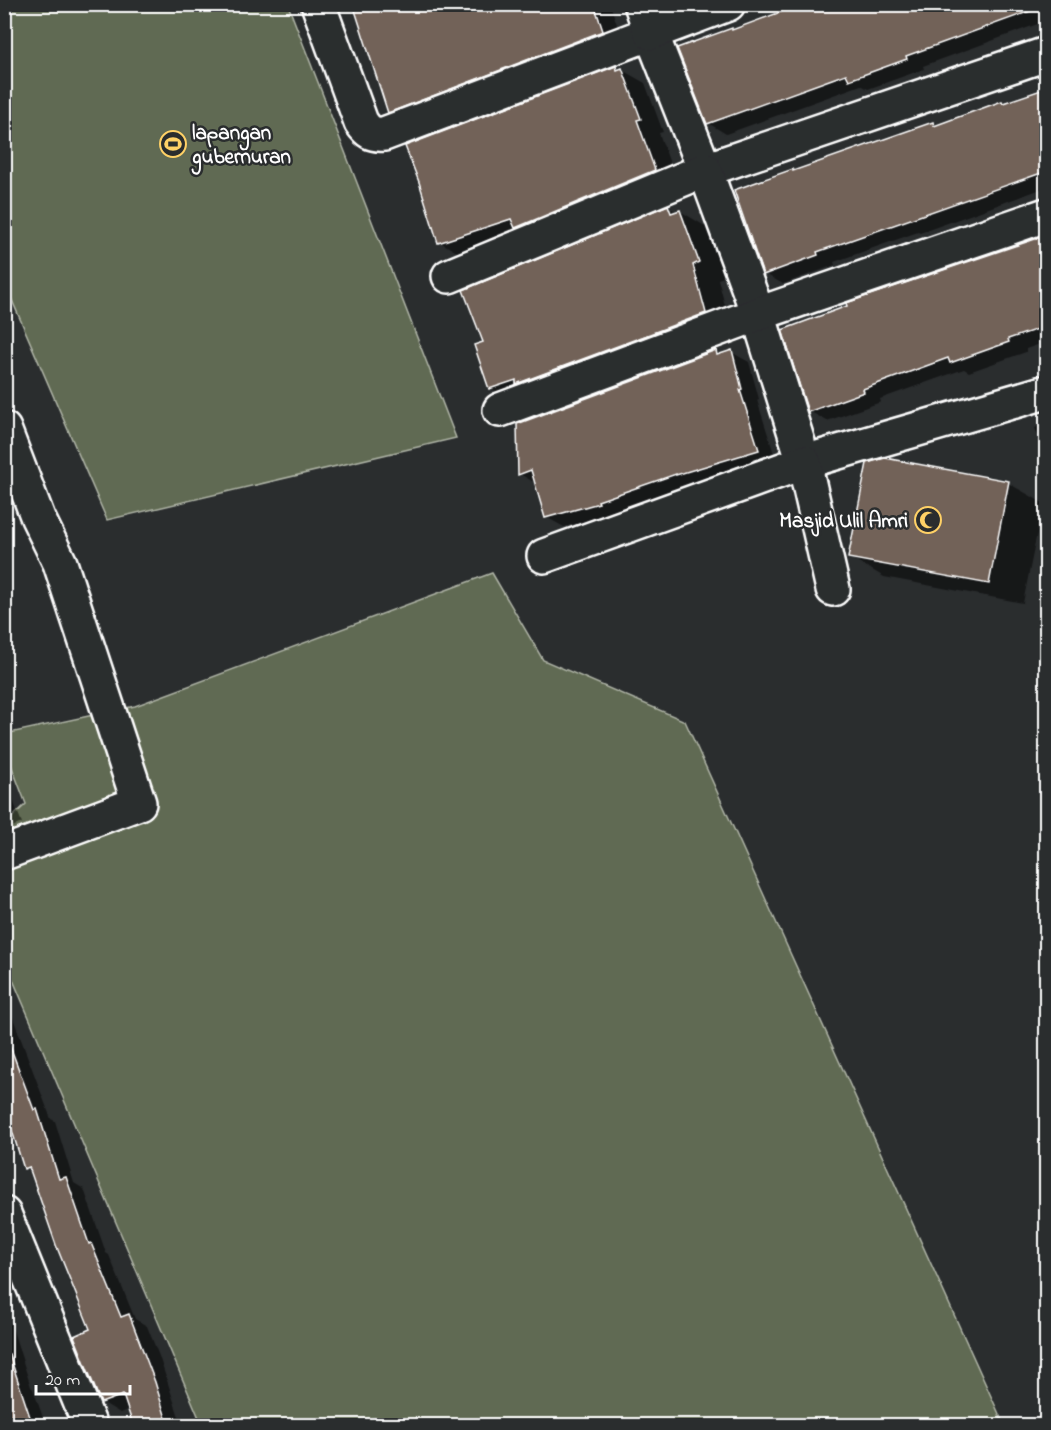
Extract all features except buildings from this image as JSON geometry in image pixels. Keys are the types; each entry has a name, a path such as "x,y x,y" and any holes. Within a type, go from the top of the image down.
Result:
{"street":[{"path":"318,4 361,122 367,131 374,135 384,134 646,19 728,4"},
{"path":"646,19 758,314 804,462 833,589"},
{"path":"449,276 705,170 1047,54"},
{"path":"500,411 758,314 1047,215"},
{"path":"544,556 804,462 1047,392"},
{"path":"4,429 39,518 60,563 139,803 4,853"},
{"path":"4,1214 18,1283 90,1425"}],"green space":[{"name":"lapangan gubernuran","path":"4,5 288,5 456,438 107,520 5,284"},
{"path":"492,573 543,660 685,721 1004,1425 202,1425 5,961 5,824 26,804 5,749 5,734 135,706"}],"place":[{"name":"lapangan gubernuran","path":"173,144"},
{"name":"Masjid Ulil Amri","path":"928,520"}]}
